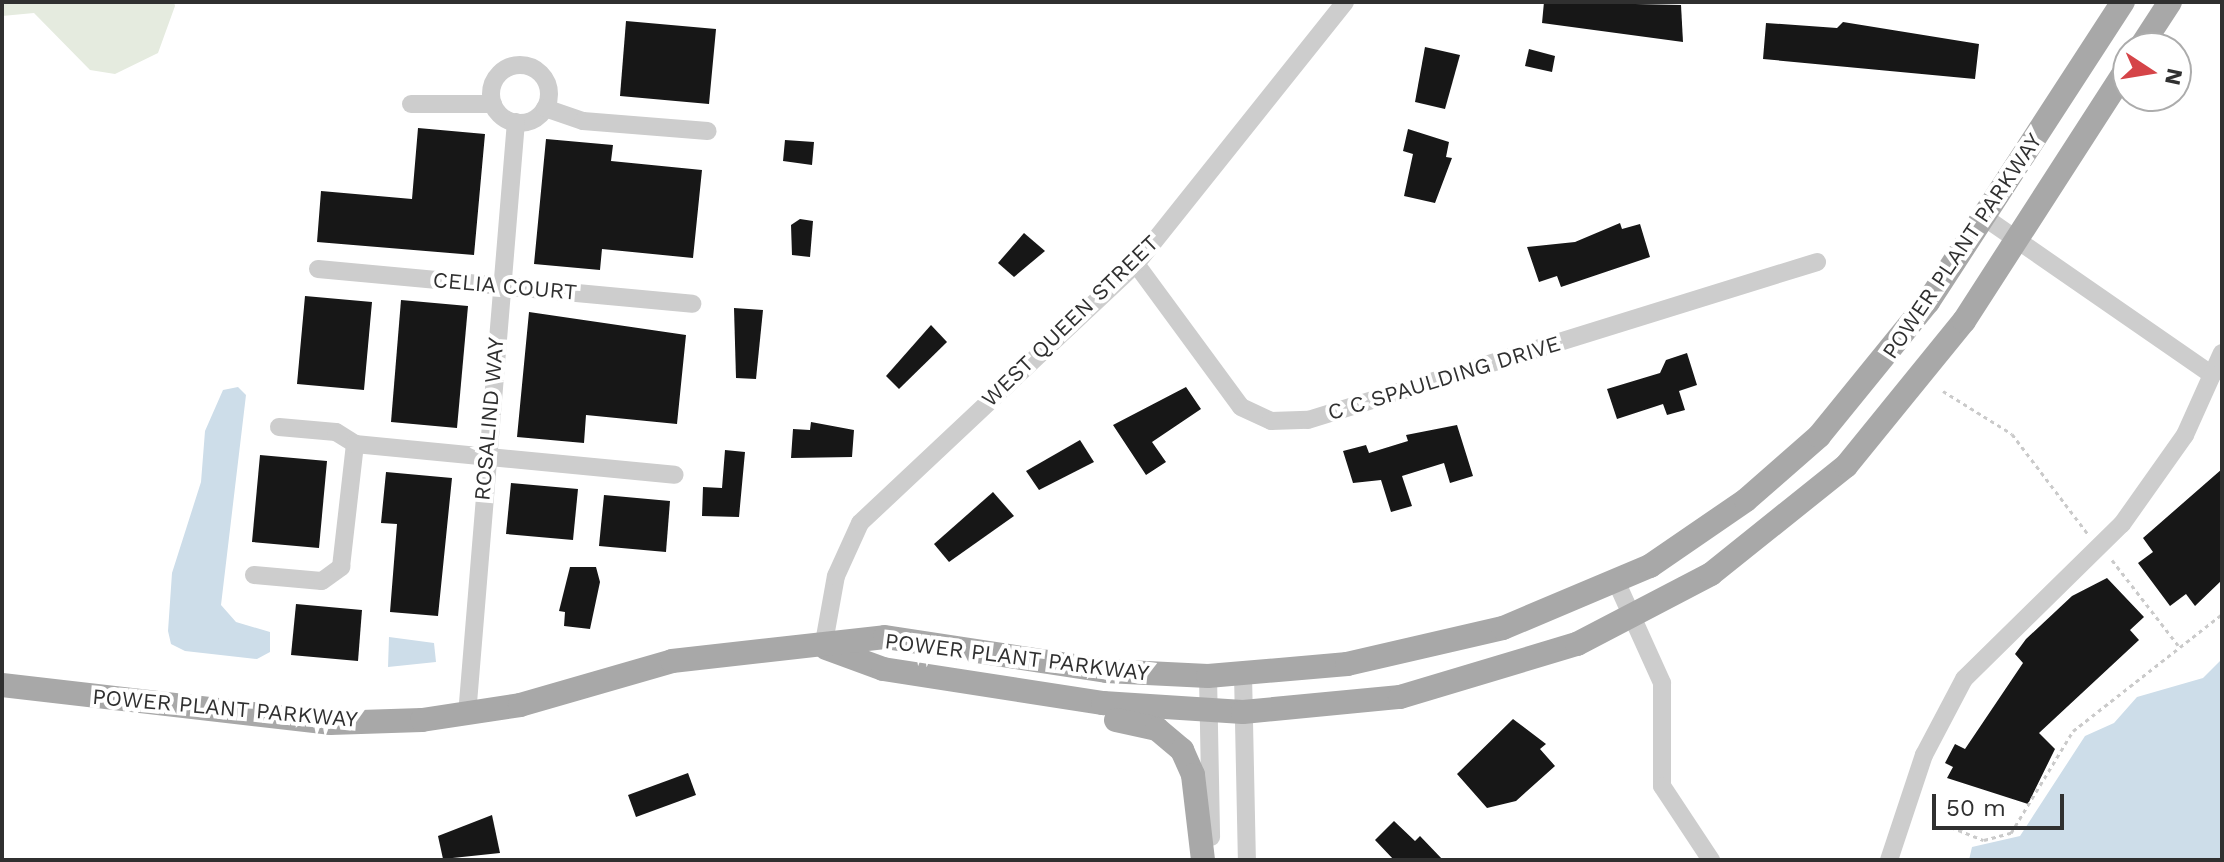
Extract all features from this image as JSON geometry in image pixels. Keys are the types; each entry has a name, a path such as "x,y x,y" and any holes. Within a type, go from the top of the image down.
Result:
{"main road":[{"name":"POWER PLANT PARKWAY","path":"2,685 330,723 467,715 672,661 823,648 885,637 1106,671 1208,676 1347,664 1465,639 1616,581 1691,539 1819,436 1896,348 2123,2"},
{"path":"2150,32 2170,2"},
{"name":"POWER PLANT PARKWAY","path":"823,648 883,669 999,687 1208,712 1243,712 1342,707 1474,681 1632,617 1723,566 1846,466 1928,372 2112,92"},
{"path":"999,687 1037,707 1139,724 1170,738 1190,764 1203,860"}],"street":[{"name":"WEST QUEEN STREET","path":"823,648 836,576 860,523 1136,264 1345,2"},
{"path":"493,104 495,79 526,66 546,82 545,108"},
{"path":"411,104 493,104 516,122 545,108 583,121 708,131"},
{"name":"ROSALIND WAY","path":"467,715 516,122"},
{"path":"1984,217 2212,375"},
{"name":"C C SPAULDING DRIVE","path":"1136,264 1241,407 1271,421 1308,420 1817,262"},
{"name":"CELIA COURT","path":"318,269 692,304"},
{"path":"1889,860 1924,755 1964,679 2099,546 2172,456 2222,353"},
{"path":"279,427 336,432 355,444 675,475"},
{"path":"254,575 322,581 341,567 355,444"},
{"path":"1616,581 1666,704 1662,786 1711,860"},
{"path":"1243,674 1247,860"},
{"path":"1208,676 1214,860"}],"path":[{"path":"1943,391 2012,434 2178,645"},
{"path":"1951,827 1984,840 2011,833 2073,731 2178,645 2222,614"}],"shaded area":[{"path":"2,2 174,2 175,6 158,53 115,74 90,70 34,13 2,16"}],"water":[{"path":"238,387 246,395 221,605 236,622 270,632 270,652 257,659 185,651 171,644 168,631 172,573 201,482 205,431 223,390"},
{"path":"389,637 434,643 436,662 388,667"},
{"path":"2222,659 2222,860 1969,860 1972,847 2020,836 2085,736 2114,723 2137,697 2203,678"}],"building":[{"path":"1544,2 1681,5 1683,42 1542,23"},
{"path":"626,21 716,29 709,104 620,96"},
{"path":"1843,22 1979,44 1975,79 1763,59 1766,23 1837,28"},
{"path":"1425,47 1460,55 1445,109 1415,102"},
{"path":"1529,49 1555,56 1552,72 1525,66"},
{"path":"418,128 485,134 474,255 317,242 321,191 412,199"},
{"path":"1408,129 1449,142 1446,157 1452,158 1435,203 1404,196 1413,154 1403,151"},
{"path":"546,139 613,145 611,161 702,170 693,258 602,249 600,270 534,264"},
{"path":"785,140 814,142 812,165 783,161"},
{"path":"800,219 813,221 810,257 792,255 791,225"},
{"path":"1620,223 1622,229 1640,224 1650,257 1561,287 1557,276 1539,282 1527,247 1575,242"},
{"path":"1024,233 1045,251 1014,277 998,263"},
{"path":"305,296 372,302 364,390 297,384"},
{"path":"401,300 468,306 457,428 391,422"},
{"path":"734,308 763,310 756,379 736,378"},
{"path":"529,312 686,335 677,424 586,415 584,443 517,437"},
{"path":"931,325 947,342 899,389 886,376"},
{"path":"1687,353 1697,385 1679,391 1685,410 1667,415 1663,404 1617,419 1607,389 1660,373 1666,360"},
{"path":"1186,387 1201,409 1152,442 1166,462 1146,475 1113,425"},
{"path":"811,422 854,430 852,457 791,458 793,429 810,430"},
{"path":"1457,425 1473,476 1450,483 1444,463 1402,476 1412,506 1391,512 1381,480 1353,483 1343,451 1366,445 1369,453 1408,441 1406,435"},
{"path":"1080,440 1094,462 1039,490 1026,471"},
{"path":"725,450 745,452 739,517 702,516 703,487 722,488"},
{"path":"260,455 327,461 319,548 252,542"},
{"path":"2222,469 2222,580 2195,606 2186,594 2170,606 2138,563 2153,552 2143,538"},
{"path":"386,472 452,478 438,616 390,612 397,524 381,523"},
{"path":"511,483 578,489 573,540 506,534"},
{"path":"993,492 1014,516 949,562 934,544"},
{"path":"604,495 670,501 666,552 599,546"},
{"path":"570,567 596,567 600,582 590,629 564,626 565,612 559,611"},
{"path":"2107,578 2144,617 2130,630 2139,640 2039,733 2055,749 2028,804 1947,778 1953,767 1945,763 1955,744 1965,749 2023,663 2015,654 2026,639 2072,596"},
{"path":"296,604 362,610 358,661 291,655"},
{"path":"1513,719 1546,744 1540,749 1555,766 1516,801 1487,808 1457,774"},
{"path":"688,773 696,795 636,817 628,795"},
{"path":"492,815 500,853 443,859 438,836"},
{"path":"1394,821 1415,841 1420,836 1443,860 1394,860 1375,840"}]}
